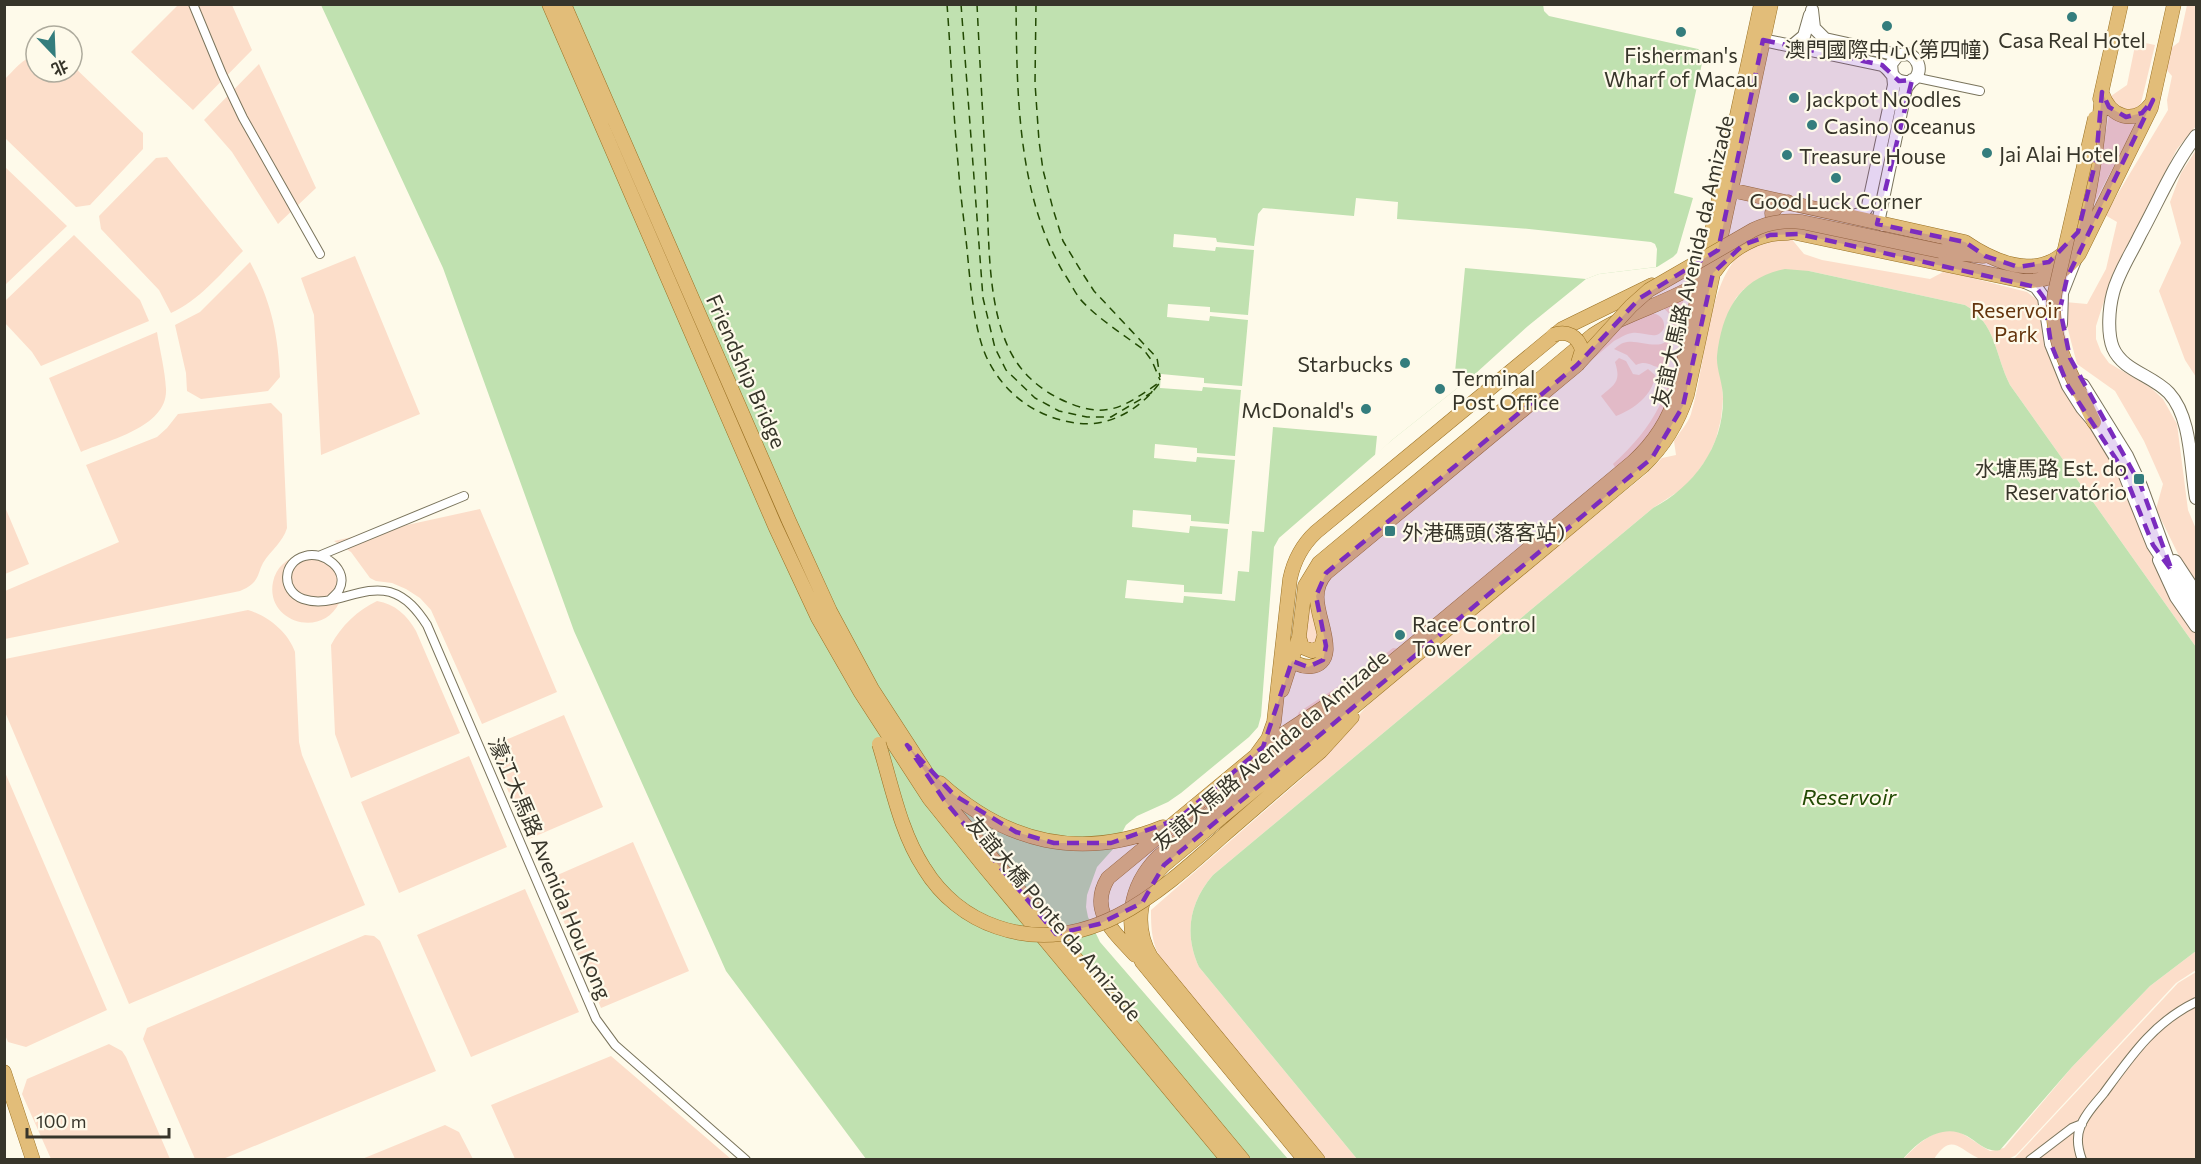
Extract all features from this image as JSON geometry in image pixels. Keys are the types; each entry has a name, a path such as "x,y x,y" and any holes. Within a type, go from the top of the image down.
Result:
{"main road":[{"name":"Friendship Bridge","path":"549,4 775,526 818,618 861,693"},
{"name":"Friendship Bridge","path":"564,4 830,611 872,689 907,745"},
{"name":"友誼大馬路 Avenida da Amizade","path":"1318,1160 1155,963 1143,940 1141,928 1141,909 1149,885 1164,865 1634,462 1652,443 1665,424 1677,393 1761,4"},
{"name":"友誼大馬路 Avenida da Amizade","path":"1305,1160 1146,968 1134,942 1130,914 1134,893 1148,867 1158,857 1643,466 1660,449 1673,429 1683,406 1771,4"},
{"path":"2094,422 2060,348 2053,307 2121,4"},
{"path":"1788,202 1781,203 1774,209 1773,222 1782,230 2023,281 2042,280 2059,273 2079,254 2151,108 2174,4"},
{"path":"2102,92 2109,107 2118,115 2126,117 2142,113 2153,100"},
{"path":"1284,639 1292,661 1304,667 1314,666 1320,662 1326,653 1316,596 1323,577 1577,365 1640,298 1753,230 1764,225 1802,222 1940,251 1985,256 2010,265 2028,268 2049,262 2073,242 2082,223 2096,160 2102,92"},
{"path":"1731,190 1965,242 1985,256"},
{"path":"1713,273 1729,255 1756,239 1785,233 1799,234"},
{"path":"1940,251 2007,278"},
{"path":"1274,715 1290,579 1296,560 1311,537 1562,328 1688,268"},
{"path":"1257,754 1268,739 1299,637 1305,586 1319,563 1593,335 1614,322 1701,282"},
{"path":"1553,335 1568,334 1578,341 1582,353 1577,365"},
{"path":"1299,637 1302,647 1312,651 1321,646 1324,637"},
{"path":"861,693 874,724 904,827 920,862 932,880 951,901 986,923 1013,932 1041,935 1068,933 1099,924 1133,908 1165,887 1321,751 1394,667"},
{"path":"1146,968 1106,922 1101,903 1102,890 1113,873 1275,739 1394,667"},
{"name":"友誼大橋 Ponte da Amizade","path":"861,693 929,798 1228,1160"},
{"path":"907,745 940,784 981,816 1016,832 1054,843 1111,843 1148,833 1178,819"},
{"name":"友誼大橋 Ponte da Amizade","path":"907,745 951,808 1243,1160"},
{"path":"4,1072 33,1160"},
{"path":"4,1086 13,1104"}],"street":[{"path":"193,4 243,118 320,254"},
{"path":"1792,46 1804,36 1812,7"},
{"path":"1812,7 1814,28 1825,39 1898,55 1907,54 1915,58 1919,65 1917,78 1906,88 1879,218 1883,225"},
{"path":"1763,40 1882,64 1901,82 1917,78 1980,91"},
{"path":"1853,216 1863,213 1868,206 1894,85 1891,64 1898,55"},
{"path":"2196,136 2177,163 2116,284 2110,308 2110,336 2121,361 2162,386 2181,412 2185,422 2196,498"},
{"path":"2079,254 2062,293 2060,309 2064,341 2090,398 2132,466 2172,590 2196,626"},
{"path":"2023,281 2036,287 2044,298 2048,328 2069,388 2094,422 2122,468 2172,571 2196,610"},
{"path":"321,555 331,560 338,570 341,581 340,589 330,600 303,599 294,594 288,585 286,575 291,563 304,556 321,555 464,496"},
{"path":"2158,544 2196,593"},
{"name":"濠江大馬路 Avenida Hou Kong","path":"330,600 377,590 399,595 420,614 427,625 596,1019 615,1044 746,1160"},
{"path":"2030,1160 2082,1124 2146,1038 2174,1014 2196,1002"},
{"path":"2082,1124 2078,1143 2082,1160"}],"highlighted area":[{"path":"1763,40 1882,65 1899,81 1912,80 1877,224 1965,242 1985,256 2018,267 2049,262 2078,232 2096,160 2102,92 2109,107 2126,117 2142,113 2153,100 2067,278 2060,309 2070,358 2141,486 2172,571 2153,545 2122,468 2068,386 2051,344 2044,298 2036,287 1799,234 1770,235 1743,245 1713,273 1683,406 1652,458 1164,865 1142,903 1099,924 1056,934 944,800 907,745 954,795 1016,832 1054,843 1111,843 1178,819 1263,747 1292,661 1308,667 1323,660 1326,646 1316,596 1326,573 1577,365 1640,298 1718,250"}],"green space":[{"path":"179,4 232,5 252,50 193,110 131,52"},
{"path":"2187,5 2196,5 2196,126 2177,149 2113,273 2096,326 2096,339 2109,363 2151,388 2163,399 2177,424 2188,510 2196,529 2196,583 2180,558 2156,509 2163,484 2144,441 2115,391 2077,364 2066,322 2065,302 2087,304 2106,269 2117,222 2105,215 2168,110 2167,100 2172,76 2165,68 2165,53 2179,42"},
{"path":"2136,41 2155,45 2141,103 2134,110 2124,112 2111,101 2111,96 2127,85"},
{"path":"23,62 24,84 84,84 84,76 143,133 143,149 90,205 76,207 5,138 5,79"},
{"path":"259,64 316,188 278,224 232,152 204,120"},
{"path":"2109,115 2138,120 2091,209"},
{"path":"2196,150 2196,377 2185,360 2159,291 2181,243 2170,202 2181,173"},
{"path":"167,157 243,251 201,293 182,308 171,313 159,290 101,229 99,216 156,158"},
{"path":"5,167 67,226 5,285"},
{"path":"74,235 140,300 149,321 41,366 32,352 5,323 5,301"},
{"name":"Reservoir Park","path":"1790,237 1804,254 1822,260 1930,279 1945,271 2027,292 2040,302 2065,388 2114,464 2156,567 2196,631 2196,647 2010,385 1994,340 1975,312 1965,305 1809,271 1744,289 1736,298 1726,318 1717,359 1722,378 1723,399 1716,439 1708,457 1696,474 1682,489 1653,508 1213,875 1199,897 1191,919 1191,943 1199,967 1357,1159 1325,1159 1168,971 1154,942 1151,910 1306,775 1366,707 1409,668 1646,474 1662,458 1676,455 1674,441 1691,414 1709,325 1723,281 1733,263 1746,249 1767,240"},
{"path":"355,256 420,414 321,455 314,315 301,278"},
{"path":"250,262 263,290 272,318 280,377 268,391 201,399 187,391 186,373 175,325 200,312"},
{"path":"1684,299 1663,367 1644,363 1636,365 1627,355 1614,349 1627,342 1660,344 1665,342 1673,329 1673,320 1663,308"},
{"path":"1651,313 1657,314 1663,320 1664,328 1661,332 1654,335 1632,333 1614,341 1496,441 1488,432 1319,572 1311,595 1318,636 1314,646 1307,646 1304,642 1306,605 1317,570 1596,340 1617,326"},
{"path":"157,332 166,389 164,402 158,413 135,430 81,452 49,378"},
{"path":"1685,332 1675,392 1657,432 1619,474 1613,464 1640,436 1658,408 1671,376 1680,338"},
{"path":"1619,358 1626,361 1633,374 1639,375 1648,369 1655,375 1647,395 1629,410 1616,416 1601,396 1616,382 1615,362"},
{"path":"271,403 282,414 287,528 283,538 263,563 251,585 240,591 5,639 5,591 119,542 86,465 157,437 178,414"},
{"path":"5,507 29,564 4,574"},
{"path":"480,509 557,692 482,724 431,610 420,598 406,589 370,578 351,552 334,541"},
{"path":"300,554 334,564 342,582 343,592 339,603 331,614 320,621 309,623 286,616 278,607 273,596 273,582 279,568"},
{"path":"377,601 395,608 404,615 416,631 460,733 351,778 335,734 331,645 351,619"},
{"path":"248,610 263,616 276,626 288,638 295,652 299,742 302,755 365,905 129,1004 5,712 5,659"},
{"path":"1393,648 1401,649 1293,725 1299,712"},
{"path":"564,715 603,807 529,839 489,747"},
{"path":"469,756 507,847 399,893 361,802"},
{"path":"4,770 107,1010 26,1047 8,1042 5,1035"},
{"path":"633,842 689,971 601,1008 546,880"},
{"path":"525,889 579,1012 471,1057 417,935"},
{"path":"365,935 374,936 380,941 436,1071 223,1159 195,1159 143,1039 147,1028"},
{"path":"2196,951 2196,970 2176,983 2016,1155 1992,1161 1978,1158 1960,1147 1950,1145 1945,1146 1934,1159 1903,1160 1929,1137 1945,1131 1961,1133 1990,1151 2004,1148 2072,1067 2150,986"},
{"path":"2196,972 2196,1159 2013,1160 2178,983"},
{"path":"109,1044 122,1051 126,1057 170,1159 51,1159 22,1094 27,1079"},
{"path":"611,1056 731,1159 515,1159 491,1105"},
{"path":"445,1125 459,1132 473,1159 362,1159"}],"water":[{"path":"1543,4 1544,11 1549,16 1698,49 1704,54 1674,193 1693,198 1677,253 1657,267 1599,274 1586,279 1528,326 1475,374 1392,440 1279,538 1274,547 1261,716 1258,727 1181,793 1168,802 1137,816 1126,825 1114,848 1097,867 1087,895 1088,917 1100,942 1288,1159 866,1159 726,971 574,631 443,268 321,5"},
{"name":"Reservoir","path":"1785,269 1809,271 1965,305 1975,312 1989,330 2010,385 2196,647 2196,951 2150,986 2072,1067 2000,1150 1990,1150 1967,1136 1949,1131 1940,1132 1924,1140 1903,1159 1357,1159 1199,967 1191,943 1191,919 1199,897 1213,875 1693,476 1704,463 1712,448 1722,415 1723,392 1717,356 1723,325 1736,299 1745,289 1756,280"}],"pier":[{"path":"1356,198 1398,202 1397,219 1529,229 1651,242 1657,249 1656,267 1599,274 1586,279 1465,268 1455,372 1475,374 1375,456 1377,436 1273,427 1264,532 1252,531 1249,572 1238,571 1235,601 1184,596 1183,603 1125,598 1127,580 1184,585 1184,592 1222,594 1228,529 1190,526 1189,533 1132,527 1133,510 1191,515 1191,521 1229,524 1235,460 1197,457 1196,462 1154,458 1155,444 1197,448 1197,453 1235,456 1241,390 1203,387 1202,391 1160,388 1161,374 1204,378 1204,383 1242,386 1248,320 1210,316 1209,321 1167,317 1168,304 1210,307 1210,312 1248,315 1254,250 1216,247 1215,251 1173,247 1174,234 1216,238 1217,242 1254,246 1258,214 1263,208 1354,216"}],"ferry route":[{"path":"947,4 959,174 971,292 976,324 990,364 997,376 1015,396 1026,404 1049,416 1076,423 1101,422 1124,414 1144,400 1161,381"},
{"path":"961,4 983,298 995,348 1006,370 1035,398 1059,411 1087,417 1111,417 1151,393 1156,386"},
{"path":"977,4 989,254 993,294 1002,332 1009,349 1024,372 1044,390 1076,406 1102,410 1124,405 1160,382"},
{"path":"1016,4 1017,73 1023,142 1036,209 1048,241 1063,272 1080,299 1102,320 1144,350 1152,361 1160,380"},
{"path":"1036,4 1035,83 1039,141 1043,170 1063,241 1094,291 1157,358 1160,377"}],"place":[{"name":"Casa Real Hotel","path":"2072,17"},
{"name":"澳門國際中心(第四幢)","path":"1887,26"},
{"name":"Fisherman's Wharf of Macau","path":"1681,32"},
{"name":"Jackpot Noodles","path":"1794,98"},
{"name":"Casino Oceanus","path":"1812,125"},
{"name":"Jai Alai Hotel","path":"1987,153"},
{"name":"Treasure House","path":"1787,155"},
{"name":"Good Luck Corner","path":"1836,178"},
{"name":"Starbucks","path":"1405,363"},
{"name":"Terminal Post Office","path":"1440,389"},
{"name":"McDonald's","path":"1366,409"},
{"name":"水塘馬路 Est. do Reservatório","path":"2139,479"},
{"name":"外港碼頭(落客站)","path":"1390,531"},
{"name":"Race Control Tower","path":"1400,635"}]}
